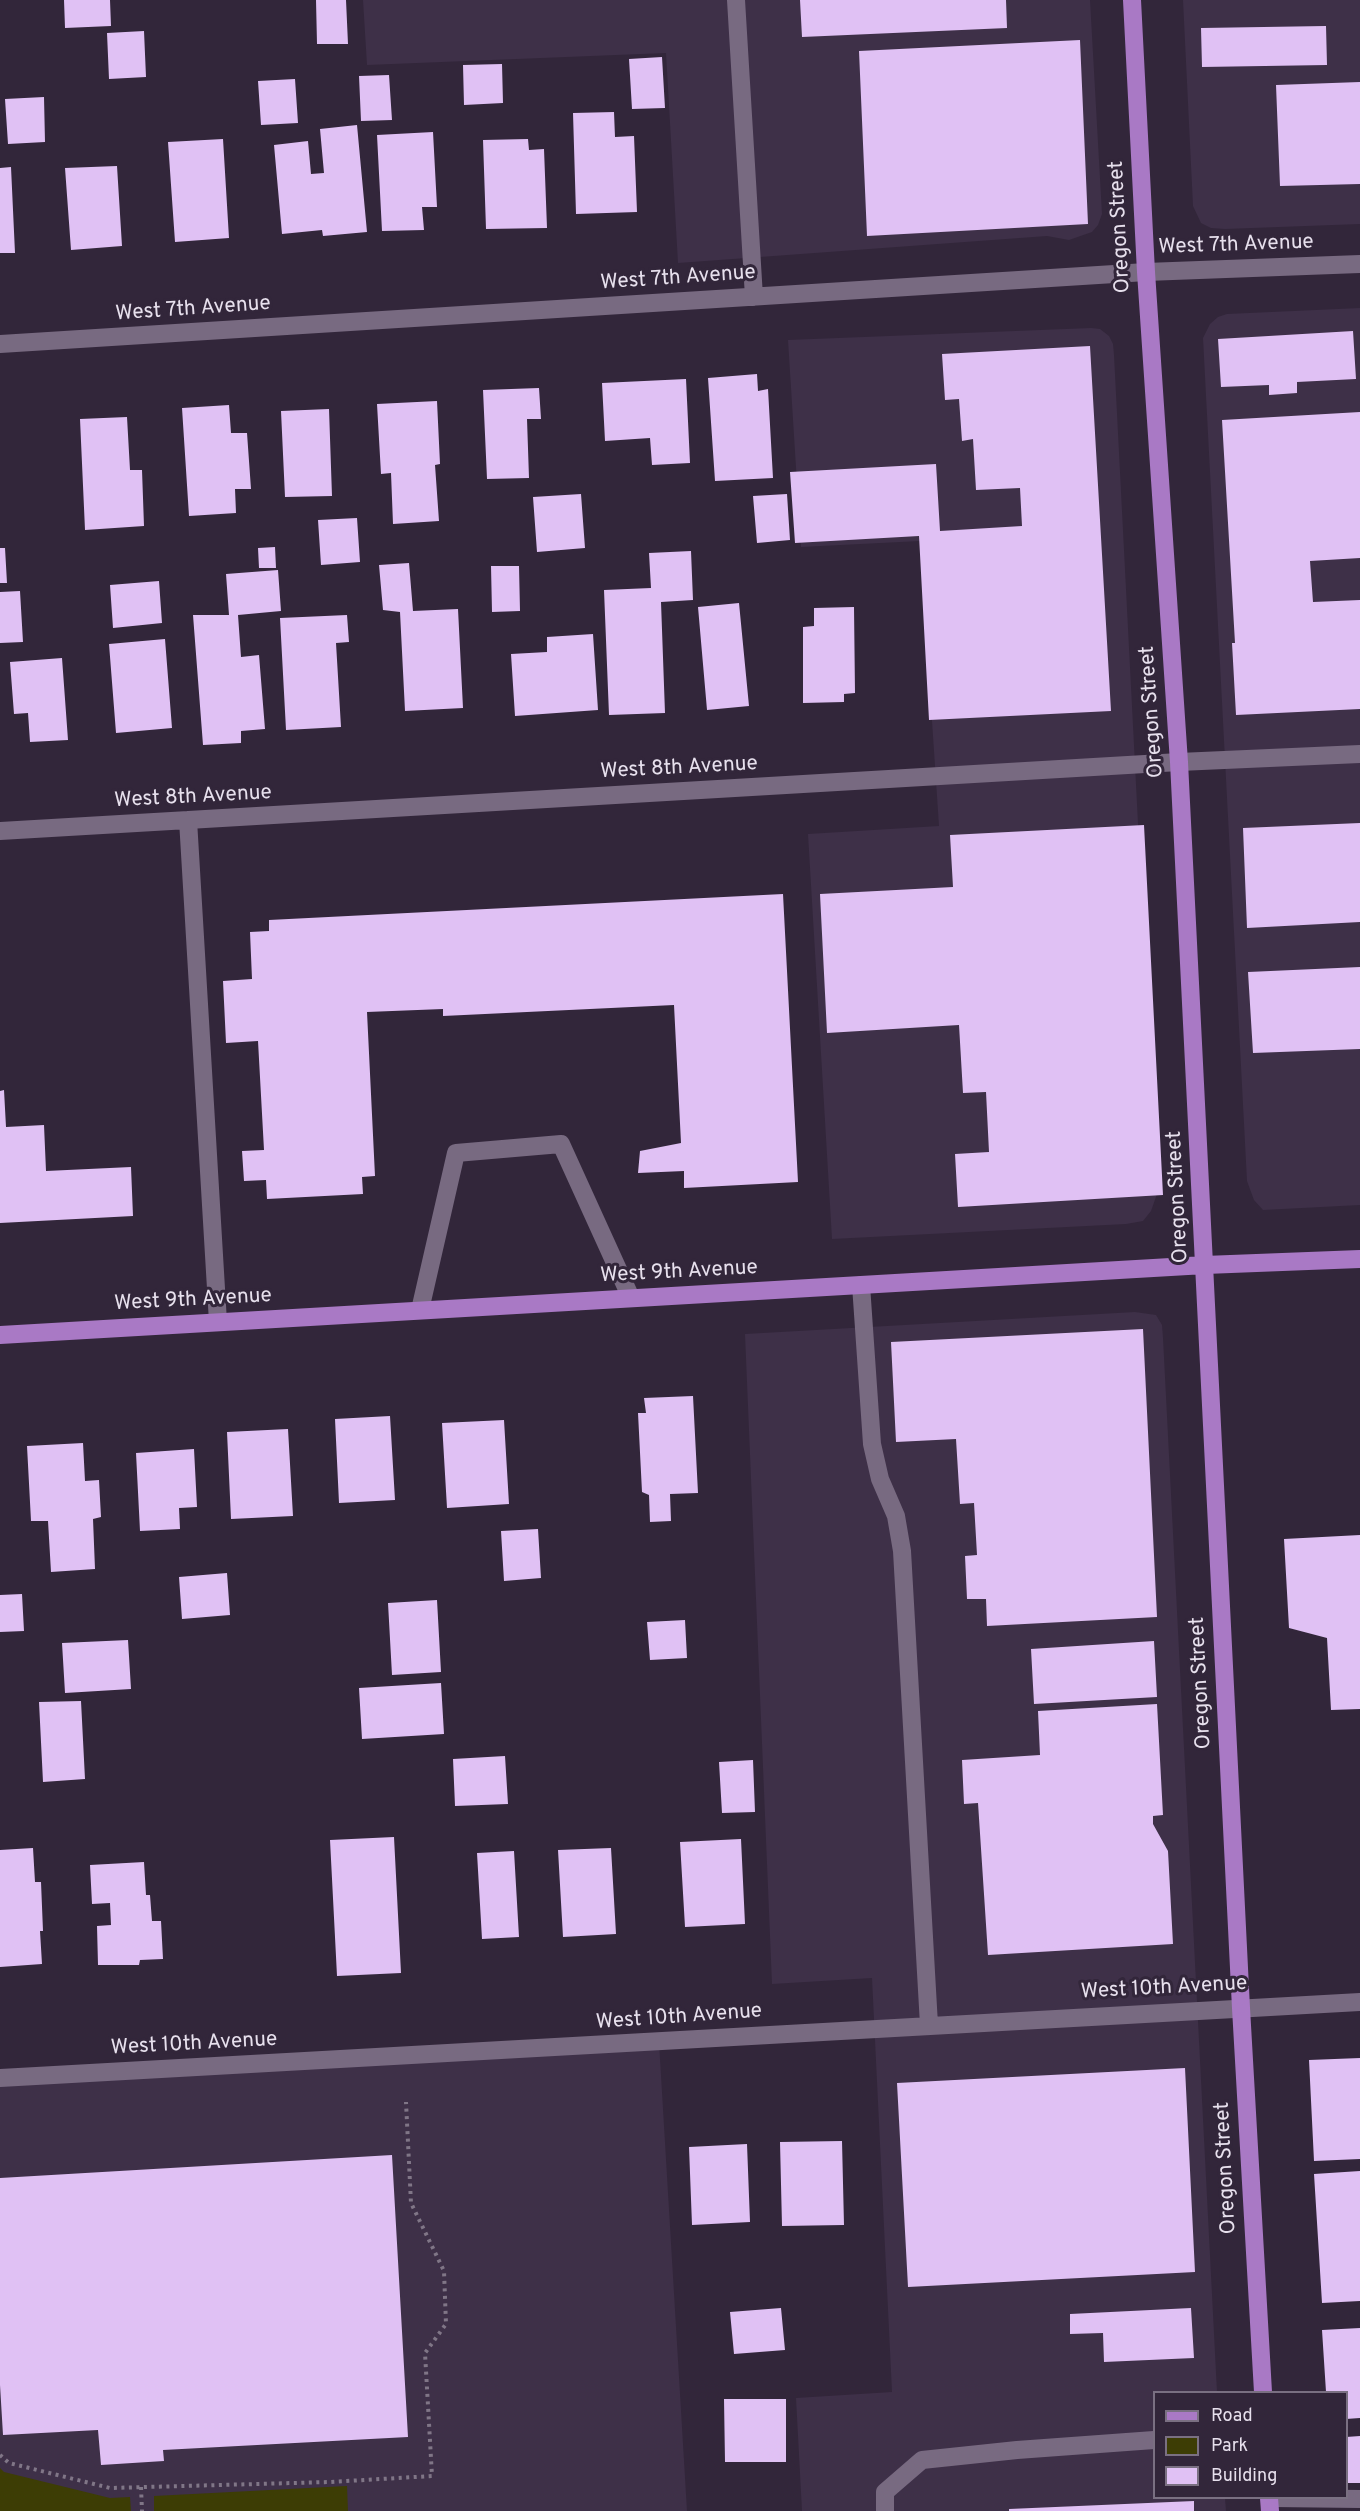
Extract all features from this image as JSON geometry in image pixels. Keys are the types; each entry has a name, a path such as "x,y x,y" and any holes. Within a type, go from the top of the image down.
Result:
{"main road":[{"name":"Oregon Street","path":"1132,0 1146,272 1179,762 1240,2007 1263,2391"},
{"name":"West 9th Avenue","path":"0,1335 1205,1265 1360,1259"}],"street":[{"path":"736,0 754,297"},
{"name":"West 7th Avenue","path":"0,344 1146,272 1360,264"},
{"name":"West 8th Avenue","path":"0,831 1179,762 1360,754"},
{"path":"188,820 218,1322"},
{"path":"420,1310 456,1153 561,1144 631,1298"},
{"path":"861,1285 872,1444 880,1479 896,1516 902,1551 928,2025"},
{"name":"West 10th Avenue","path":"0,2078 1360,2002"},
{"path":"885,2511 885,2492 922,2460 1017,2450 1153,2440"}],"path":[{"path":"0,2455 9,2463 110,2488 330,2482 432,2476 425,2353 446,2324 444,2271 411,2203 406,2102"},
{"path":"141,2487 142,2511"}],"shaded area":[{"path":"363,0 1090,0 1102,214 1098,225 1092,232 1069,240 1047,236 678,263 666,53 367,65"},
{"path":"1183,0 1360,0 1360,224 1225,229 1211,228 1201,223 1193,206"},
{"path":"1360,308 1360,1205 1263,1210 1254,1200 1247,1181 1203,338 1210,324 1218,317 1227,314"},
{"path":"1100,329 1109,336 1113,344 1114,355 1157,1194 1151,1211 1143,1221 1126,1224 832,1239 808,834 939,826 920,541 801,547 788,340"},
{"path":"1135,1312 1156,1315 1162,1325 1217,2391 1153,2391 1153,2499 1225,2499 1226,2511 802,2511 796,2398 892,2392 872,1978 772,1984 745,1334"},
{"path":"659,2042 687,2511 0,2511 0,2078"}],"green space":[{"path":"0,2468 4,2472 110,2498 130,2497 131,2511 0,2511"},
{"path":"347,2486 348,2511 154,2511 154,2496"}],"building":[{"path":"64,0 110,0 111,26 65,28"},
{"path":"316,0 346,0 348,44 317,44"},
{"path":"800,0 1006,0 1007,28 802,37"},
{"path":"1326,26 1327,65 1202,67 1201,28"},
{"path":"144,31 146,77 109,79 107,33"},
{"path":"1080,40 1088,224 867,236 859,51"},
{"path":"662,57 665,108 632,109 629,59"},
{"path":"502,64 503,103 464,105 463,65"},
{"path":"389,75 392,120 361,121 359,76"},
{"path":"295,79 298,123 261,125 258,81"},
{"path":"1360,82 1360,184 1280,186 1276,85"},
{"path":"44,97 45,142 8,144 5,99"},
{"path":"614,112 615,137 634,136 637,212 576,214 573,113"},
{"path":"357,125 367,232 323,236 322,230 282,234 274,145 308,141 311,174 324,173 320,129"},
{"path":"433,132 437,207 422,207 424,230 382,231 377,135"},
{"path":"223,139 229,238 175,242 168,142"},
{"path":"528,139 529,150 544,149 547,228 486,229 483,140"},
{"path":"117,166 122,246 71,250 65,168"},
{"path":"11,167 15,253 0,253 0,168"},
{"path":"1353,331 1356,379 1297,382 1297,393 1269,395 1269,385 1221,387 1218,339"},
{"path":"1090,346 1111,711 929,720 919,536 795,543 790,472 936,464 940,531 1022,526 1020,488 976,490 973,439 962,441 959,399 945,400 942,354"},
{"path":"757,374 758,391 768,389 773,478 715,481 708,378"},
{"path":"686,379 690,463 652,465 650,438 605,441 602,383"},
{"path":"539,388 541,419 527,419 529,478 487,479 483,390"},
{"path":"437,401 440,464 435,465 439,521 393,524 391,473 381,474 377,404"},
{"path":"229,405 231,433 247,433 251,489 235,489 236,513 189,516 182,408"},
{"path":"329,409 332,496 285,497 281,411"},
{"path":"1360,412 1360,558 1310,561 1313,602 1360,600 1360,709 1236,715 1232,643 1235,643 1222,420"},
{"path":"127,417 130,470 142,470 144,526 85,530 80,419"},
{"path":"581,494 585,548 537,552 533,497"},
{"path":"787,494 790,540 757,543 753,496"},
{"path":"357,518 360,562 321,565 318,520"},
{"path":"275,547 276,568 259,568 258,548"},
{"path":"0,548 5,548 7,583 0,583"},
{"path":"691,551 693,600 661,602 665,713 609,715 604,590 651,588 649,553"},
{"path":"409,563 413,611 458,609 463,708 405,711 400,612 383,610 379,565"},
{"path":"491,566 519,566 520,611 492,612"},
{"path":"278,570 281,611 238,615 241,657 259,655 265,729 241,731 241,743 203,745 193,615 229,615 226,574"},
{"path":"159,581 162,623 113,628 110,585"},
{"path":"20,591 23,642 0,643 0,592"},
{"path":"739,603 749,706 707,710 698,607"},
{"path":"854,607 855,693 844,694 844,702 803,703 803,627 814,626 814,608"},
{"path":"347,615 349,642 336,643 341,727 286,730 280,618"},
{"path":"593,634 598,710 515,716 511,654 547,652 547,637"},
{"path":"165,639 172,728 116,733 109,644"},
{"path":"62,658 68,740 30,742 28,713 14,714 10,662"},
{"path":"1360,823 1360,922 1247,928 1243,828"},
{"path":"1144,825 1163,1195 958,1207 955,1154 989,1152 986,1092 963,1093 959,1025 827,1033 820,894 953,887 950,835"},
{"path":"783,894 798,1182 684,1188 684,1171 638,1173 640,1151 681,1143 674,1005 443,1016 443,1009 367,1012 375,1176 362,1177 363,1194 267,1199 266,1180 244,1181 242,1151 264,1150 258,1041 226,1043 223,981 252,979 250,932 269,931 269,920"},
{"path":"1360,967 1360,1049 1253,1053 1248,972"},
{"path":"4,1090 6,1127 44,1125 46,1171 131,1167 133,1216 0,1223 0,1091"},
{"path":"1143,1329 1157,1617 987,1626 986,1599 967,1599 965,1556 977,1555 974,1503 960,1504 956,1439 896,1442 891,1342"},
{"path":"693,1396 698,1493 670,1494 671,1521 650,1522 649,1495 642,1492 638,1413 646,1413 644,1398"},
{"path":"390,1416 395,1500 339,1503 335,1419"},
{"path":"504,1420 509,1504 447,1508 442,1423"},
{"path":"288,1429 293,1516 231,1519 227,1432"},
{"path":"83,1443 85,1481 99,1480 101,1517 93,1519 95,1569 51,1572 48,1521 31,1521 27,1446"},
{"path":"194,1449 197,1507 179,1508 180,1529 140,1531 136,1453"},
{"path":"538,1529 541,1578 504,1581 501,1531"},
{"path":"1360,1535 1360,1709 1331,1710 1327,1638 1289,1628 1284,1539"},
{"path":"227,1573 230,1615 182,1619 179,1577"},
{"path":"22,1594 24,1631 0,1632 0,1595"},
{"path":"437,1600 441,1672 392,1675 388,1603"},
{"path":"685,1620 687,1658 650,1660 647,1622"},
{"path":"128,1640 131,1689 65,1693 62,1643"},
{"path":"1154,1641 1157,1697 1034,1704 1031,1649"},
{"path":"441,1683 444,1734 362,1739 359,1688"},
{"path":"81,1701 85,1779 43,1782 39,1702"},
{"path":"1157,1704 1163,1815 1153,1816 1153,1824 1168,1851 1173,1944 988,1955 978,1803 964,1804 962,1760 1040,1755 1038,1711"},
{"path":"505,1756 508,1804 455,1806 453,1759"},
{"path":"753,1760 755,1812 722,1813 719,1762"},
{"path":"394,1837 401,1973 337,1976 330,1840"},
{"path":"741,1839 745,1924 685,1927 680,1842"},
{"path":"33,1848 35,1882 41,1882 42,1964 0,1967 0,1850"},
{"path":"611,1848 616,1934 563,1937 558,1850"},
{"path":"514,1851 519,1937 482,1939 477,1853"},
{"path":"144,1862 146,1895 150,1895 152,1921 161,1921 163,1959 140,1960 139,1965 98,1965 97,1926 111,1925 110,1903 92,1904 90,1865"},
{"path":"1360,2058 1360,2159 1314,2161 1309,2060"},
{"path":"1185,2068 1195,2272 908,2287 897,2083"},
{"path":"842,2141 844,2225 782,2226 780,2142"},
{"path":"747,2144 750,2222 692,2225 689,2147"},
{"path":"392,2155 408,2437 163,2450 164,2461 101,2465 98,2430 3,2435 0,2385 0,2178"},
{"path":"1360,2171 1360,2301 1322,2303 1314,2174"},
{"path":"781,2308 785,2350 734,2354 730,2312"},
{"path":"1191,2308 1194,2358 1104,2362 1103,2333 1070,2334 1070,2314"},
{"path":"1360,2328 1360,2418 1348,2419 1348,2391 1326,2391 1322,2330"},
{"path":"724,2399 786,2399 786,2462 725,2462"},
{"path":"1360,2436 1360,2483 1348,2483 1348,2437"},
{"path":"1194,2501 1194,2511 1009,2511 1009,2509"}]}
